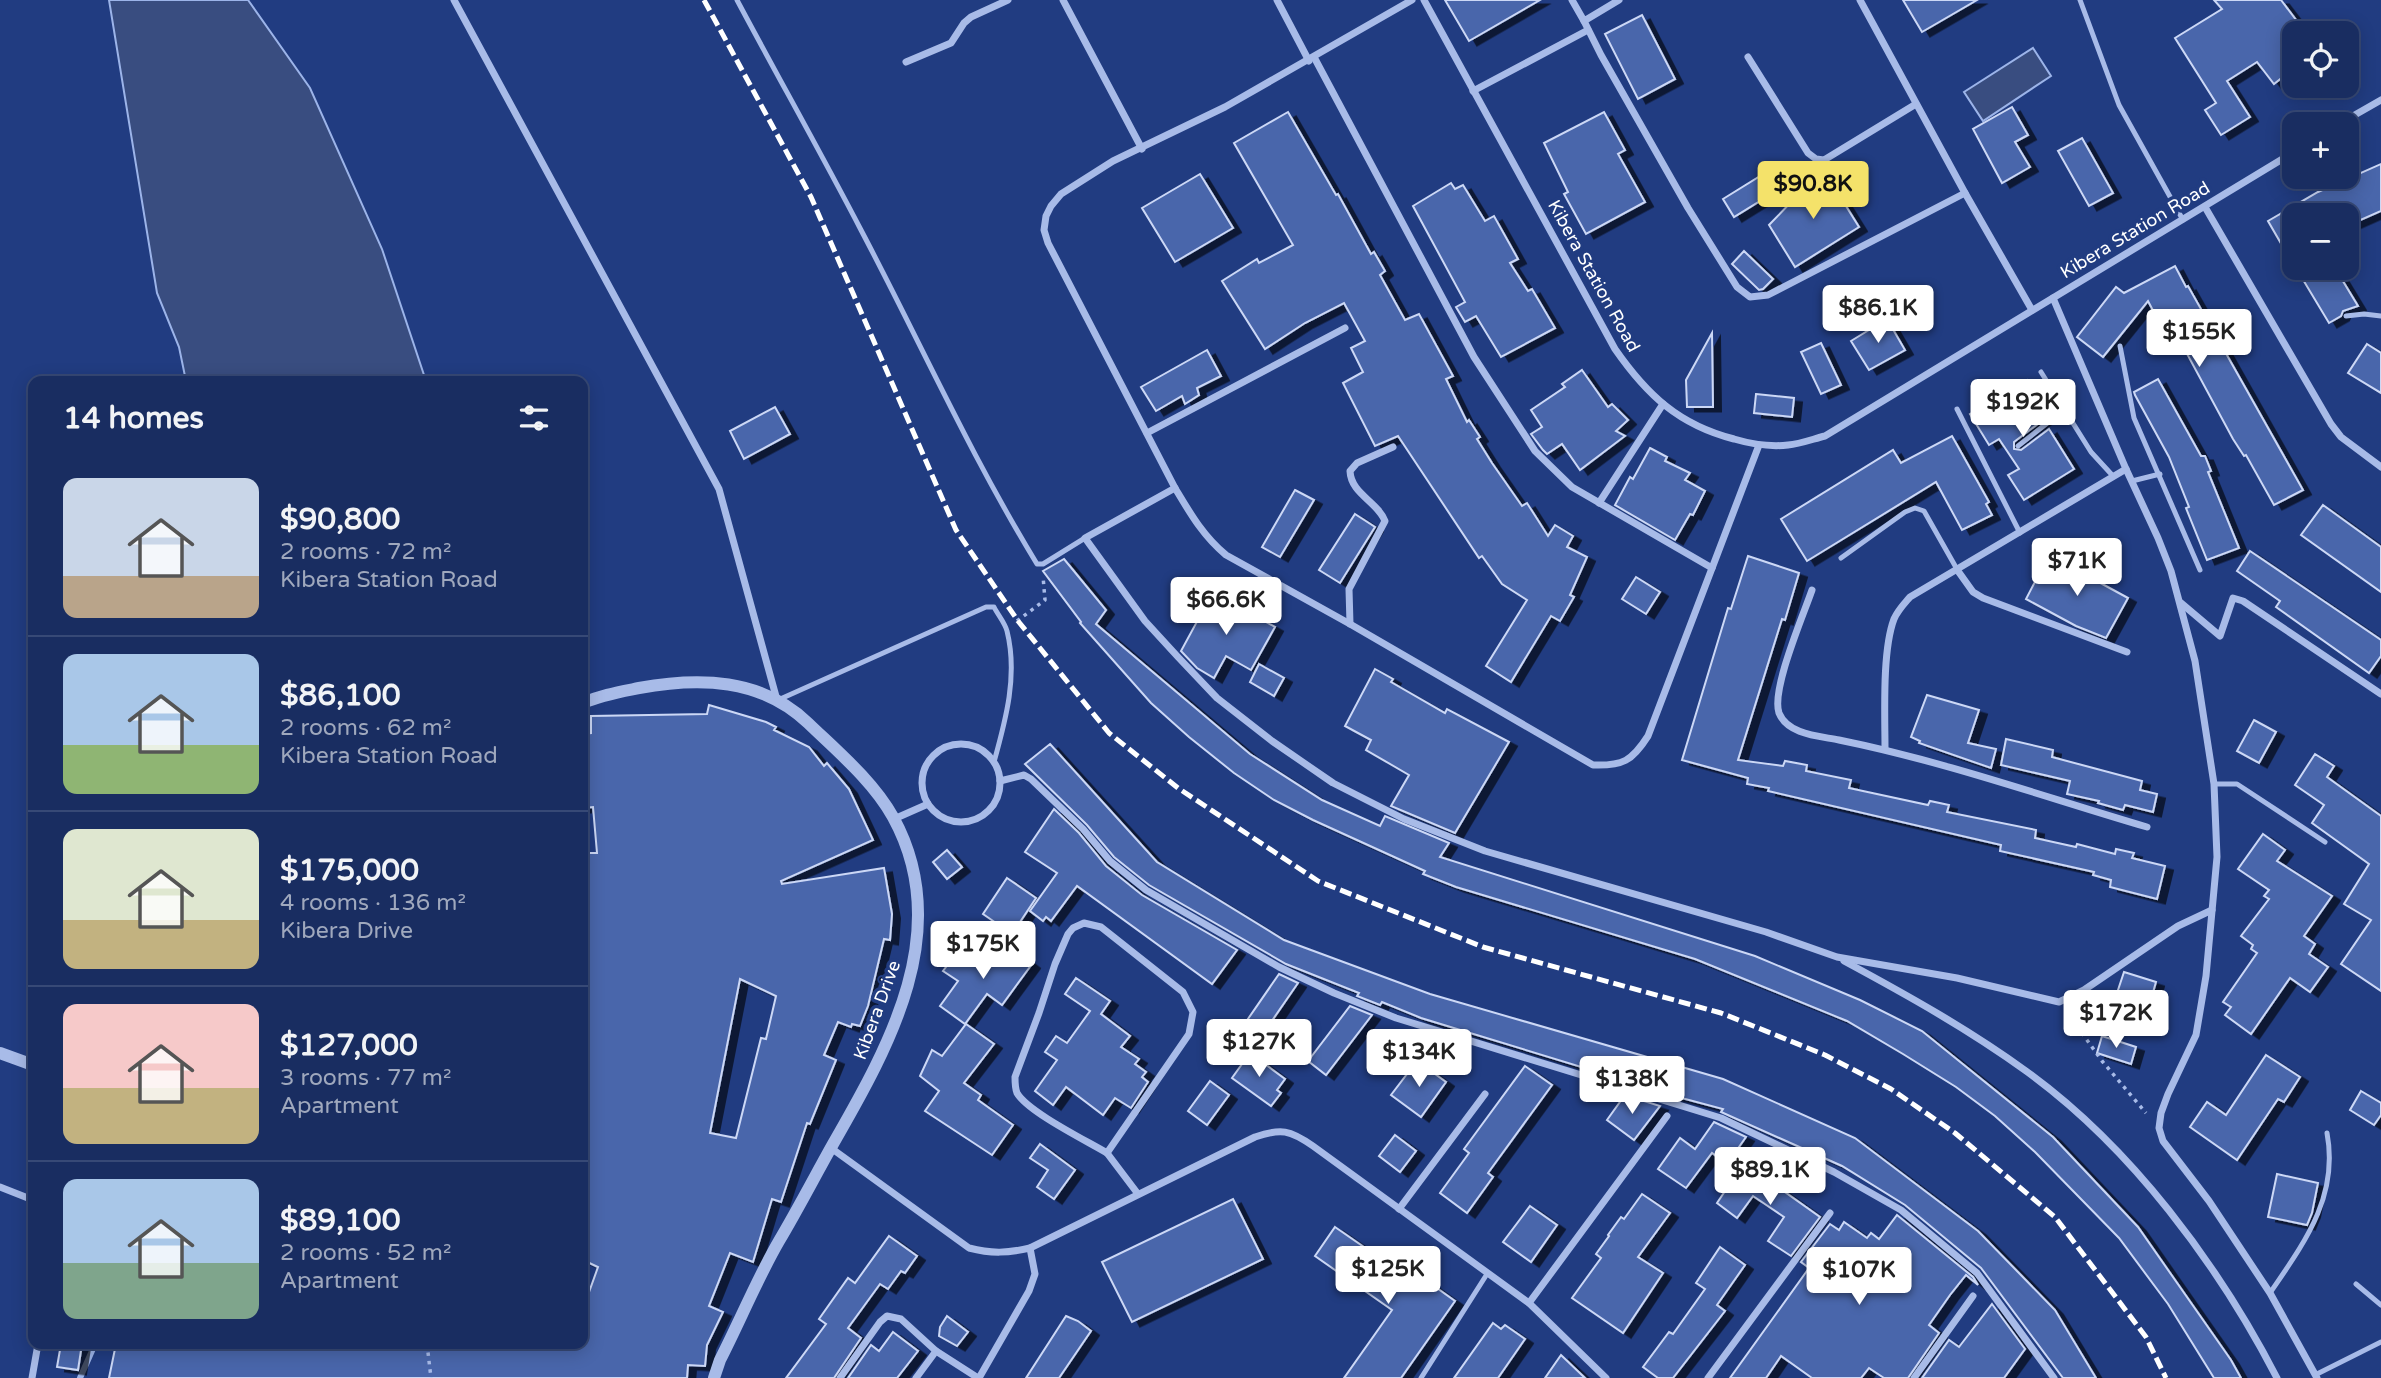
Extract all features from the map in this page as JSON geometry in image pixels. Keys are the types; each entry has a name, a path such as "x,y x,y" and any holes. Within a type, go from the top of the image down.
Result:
{"street":[{"path":"454,0 719,488 777,700"},
{"path":"906,62 951,43 971,17 1008,0"},
{"path":"1062,0 1142,149"},
{"path":"1277,0 1474,357 1535,451 1572,487 1712,568"},
{"path":"1412,0 1225,107 1113,161 1061,194 1046,216 1044,230 1048,243 1175,488 1211,543 1226,555 1593,765 1608,766 1626,762 1648,736 1759,445"},
{"name":"Kibera Station Road","path":"1424,0 1615,349 1632,374 1675,414 1709,433 1759,445 1787,445 1825,436 2282,159"},
{"path":"1572,0 1688,208 1737,287 1750,296 1768,295 1965,193"},
{"path":"1584,21 1619,0"},
{"path":"1860,0 2032,310"},
{"path":"1473,91 1588,30"},
{"path":"1748,57 1808,153 1816,159 1824,160 1916,104"},
{"path":"2359,113 2381,100"},
{"path":"2205,207 2331,424 2340,437 2381,467"},
{"path":"2053,298 2158,538 2180,602 2195,661 2214,783 2217,857 2206,976 2196,1035 2168,1094 2159,1128 2163,1141 2209,1200 2270,1293 2316,1377"},
{"path":"1147,433 1345,328"},
{"path":"1599,503 1662,404"},
{"path":"1350,624 1349,589 1385,521 1382,514 1356,489 1350,480 1350,471 1357,463 1393,447"},
{"path":"1885,749 1886,669 1893,622 1898,610 1910,597 1958,571 2126,469"},
{"path":"1175,488 1085,538 1145,621 1217,698 1272,741 1333,783 1404,819 1485,851 1766,932 1837,957 1916,1000 1976,1037 2028,1073 2085,1121 2142,1178 2221,1281 2277,1378"},
{"path":"1958,571 1973,592 1983,598 2127,652"},
{"path":"1812,590 1779,686 1779,712 1785,722 1800,733 1885,749 2147,827"},
{"path":"2180,602 2220,636 2233,598 2243,601 2381,694"},
{"name":"Kibera Drive","path":"588,702 597,697 656,685 710,681 750,688 777,700 804,718 885,803 894,819 915,879 918,923 916,956 883,1055 777,1245 720,1360 715,1378"},
{"path":"959,743 979,747 994,762 1000,781 996,801 982,816 963,822 943,818 928,804 921,784 925,764 939,749 959,743"},
{"path":"1000,781 1024,775 1031,779 1110,860 1146,890 1268,961 1323,988 1396,1017 1721,1118 1846,1178 1901,1210 1977,1273 2054,1378"},
{"path":"894,819 928,804"},
{"path":"1837,957 1957,978 2059,1002 2084,990 2178,926 2212,910"},
{"path":"1107,1153 1189,1034 1193,1012 1184,992 1101,927 1084,923 1073,928 1068,934 1055,964 1015,1077 1015,1087 1024,1101 1040,1113 1107,1153 1138,1194"},
{"path":"0,1053 28,1063"},
{"path":"1399,1209 1485,1094"},
{"path":"1529,1303 1667,1116"},
{"path":"831,1148 969,1248 986,1253 1007,1254 1030,1248 1255,1137 1271,1131 1285,1131 1298,1135 1529,1303 1606,1378"},
{"path":"0,1187 28,1197"},
{"path":"1708,1378 1830,1213"},
{"path":"839,1378 887,1316 901,1319 936,1351 979,1378 1030,1291 1035,1274 1030,1248"},
{"path":"1914,1378 1973,1296"},
{"path":"32,1378 37,1349"},
{"path":"916,1378 936,1351"}],"lane":[{"path":"737,0 861,230 958,425 1037,564 1042,564 1085,538"},
{"path":"2080,0 2119,105 2183,220"},
{"path":"2346,316 2381,316"},
{"path":"2120,346 2134,418 2200,569"},
{"path":"2041,372 2091,452 2113,477"},
{"path":"1957,409 2020,533"},
{"path":"2018,446 2064,410"},
{"path":"2132,481 2160,474"},
{"path":"1841,558 1905,512 1915,508 1924,511 1958,571"},
{"path":"777,700 986,607 994,607 1007,629 1012,673 1006,720 994,762"},
{"path":"2214,783 2238,784 2325,842"},
{"path":"2270,1293 2309,1231 2328,1187 2331,1169 2327,1133"},
{"path":"1421,1378 1487,1274"},
{"path":"2356,1284 2381,1305"},
{"path":"2316,1377 2381,1342"}],"path":[{"path":"1007,629 1045,600 1042,564"},
{"path":"2059,1002 2102,1061 2159,1128"},
{"path":"428,1349 431,1378"}],"water":[{"path":"109,0 248,0 310,88 382,249 424,376 185,376 179,347 157,293"},
{"path":"2033,48 2051,76 1983,121 1964,92"}],"building":[{"path":"1445,0 1540,0 1469,41"},
{"path":"1903,0 1977,0 1922,32"},
{"path":"2214,0 2281,0 2297,21 2282,21 2282,78 2274,84 2257,62 2227,81 2250,117 2221,135 2205,110 2216,103 2175,38 2222,9"},
{"path":"1642,15 1675,79 1638,99 1605,34"},
{"path":"2012,107 2028,135 2015,142 2030,167 2002,183 1973,129"},
{"path":"1288,112 1371,254 1374,252 1385,271 1380,275 1405,320 1419,314 1453,376 1446,379 1467,422 1469,420 1480,437 1477,439 1492,463 1522,506 1527,503 1548,536 1555,525 1573,536 1567,547 1587,557 1570,595 1574,597 1560,621 1551,616 1511,682 1486,666 1527,600 1502,584 1482,556 1479,558 1398,436 1375,446 1343,383 1363,372 1351,348 1365,341 1344,303 1305,323 1265,349 1222,281 1257,259 1259,263 1293,245 1234,143"},
{"path":"1604,112 1625,150 1618,154 1645,202 1586,234 1564,194 1568,192 1544,143"},
{"path":"2082,138 2113,193 2089,206 2058,151"},
{"path":"2381,164 2381,211 2359,221 2359,203 2299,203 2325,189 2359,189 2359,174"},
{"path":"1823,169 1859,227 1795,267 1769,225"},
{"path":"1770,170 1781,188 1734,217 1723,199"},
{"path":"1200,174 1233,228 1175,262 1142,208"},
{"path":"1451,183 1455,189 1463,185 1485,221 1494,216 1518,259 1510,263 1528,291 1532,289 1555,328 1501,357 1476,316 1465,322 1456,307 1465,302 1413,206"},
{"path":"2282,213 2282,245 2268,221"},
{"path":"1744,251 1773,279 1763,289 1759,290 1732,264"},
{"path":"2175,266 2303,490 2274,505 2246,455 2244,456 2233,439 2178,337 2174,339 2171,333 2166,335 2148,301 2103,357 2077,337 2116,287 2124,293"},
{"path":"2303,280 2342,280 2358,306 2343,311 2341,316 2329,323"},
{"path":"1887,319 1905,350 1869,370 1851,341"},
{"path":"1712,333 1713,407 1687,407 1686,380"},
{"path":"1821,343 1841,385 1821,394 1801,352"},
{"path":"2367,344 2381,353 2381,393 2348,373"},
{"path":"1207,350 1221,376 1197,388 1199,395 1185,404 1182,396 1156,411 1141,387"},
{"path":"1582,370 1608,407 1612,404 1628,420 1616,431 1625,436 1580,470 1562,444 1547,454 1543,450 1531,434 1542,427 1531,410 1565,387 1562,384"},
{"path":"2158,379 2201,456 2205,456 2211,471 2208,472 2239,548 2207,560 2169,457 2134,392"},
{"path":"2027,380 2046,411 2040,415 2043,420 2014,442 2014,449 2021,450 2049,429 2074,469 2024,500 2008,475 2019,469 1999,439 1989,445 1970,414"},
{"path":"1756,394 1794,398 1792,417 1754,413"},
{"path":"775,407 790,434 744,459 730,431"},
{"path":"1952,436 1989,502 1986,504 1992,515 1962,530 1936,482 1807,561 1781,519 1893,450 1901,463"},
{"path":"1650,448 1667,457 1665,461 1690,473 1685,480 1705,491 1693,515 1690,514 1675,540 1615,505"},
{"path":"1295,490 1314,500 1280,557 1262,547"},
{"path":"2323,505 2381,547 2381,592 2301,535"},
{"path":"1355,514 1375,527 1340,583 1319,570"},
{"path":"2250,551 2381,640 2381,656 2369,673 2276,607 2280,601 2237,571"},
{"path":"2049,555 2128,598 2106,638 2076,626 2026,599"},
{"path":"1748,556 1799,573 1738,760 1783,766 1785,761 1807,765 1806,771 1851,780 1849,788 1928,805 1930,801 1949,805 1947,812 2036,830 2035,838 2076,847 2077,844 2115,854 2116,849 2134,853 2132,858 2165,866 2157,899 2110,887 2111,880 2093,875 2094,872 2000,851 2001,845 1768,791 1769,788 1747,784 1748,778 1682,760 1728,608 1731,609"},
{"path":"1064,559 1106,610 1096,624 1250,754 1322,800 1380,826 1385,816 1449,843 1440,857 1755,956 1860,1000 1922,1031 2053,1137 2138,1227 2241,1378 2214,1378 2168,1304 2119,1238 2035,1152 1995,1116 1956,1087 1903,1054 1847,1021 1695,959 1456,887 1423,874 1425,871 1274,800 1234,773 1151,703 1080,623 1043,571"},
{"path":"1636,577 1660,592 1646,614 1622,599"},
{"path":"1213,592 1275,627 1251,670 1226,656 1214,678 1197,668 1181,651"},
{"path":"1259,664 1284,678 1274,696 1250,682"},
{"path":"1375,669 1393,679 1391,682 1445,713 1447,709 1509,742 1455,833 1391,806 1409,775 1366,750 1371,740 1345,726"},
{"path":"1927,695 1979,710 1968,743 1996,749 1991,768 1919,743 1920,741 1911,737"},
{"path":"709,705 776,727 774,730 809,747 824,766 827,763 849,789 873,840 781,881 782,884 884,868 892,914 890,940 884,939 868,1006 860,1026 852,1024 851,1027 838,1022 824,1055 836,1060 810,1124 807,1123 781,1202 772,1199 753,1262 730,1253 709,1306 723,1312 707,1345 705,1366 688,1365 687,1378 109,1378 115,1349 588,1349 588,1295 598,1267 588,1262 588,853 597,853 593,807 588,808 588,733 591,733 591,716 707,714","holes":["740,979 776,996 766,1039 761,1038 736,1138 710,1133"]},
{"path":"2254,720 2276,732 2259,763 2237,751"},
{"path":"2006,739 2053,750 2052,757 2142,781 2140,790 2157,794 2153,812 2125,805 2123,810 2067,794 2070,781 2001,765"},
{"path":"1050,744 1157,862 1284,940 1430,994 1723,1079 1855,1138 1978,1231 2055,1310 2096,1378 2063,1378 1981,1268 1905,1205 1842,1166 1721,1112 1723,1109 1633,1085 1634,1083 1357,996 1359,993 1286,964 1149,885 1114,857 1087,825 1025,764"},
{"path":"2315,754 2334,766 2327,777 2381,816 2381,991 2341,964 2371,920 2344,904 2369,864 2312,823 2324,805 2295,785"},
{"path":"1054,809 1079,833 1106,866 1142,895 1237,950 1212,984 1077,886 1051,921 1046,917 1043,921 1030,911 1057,873 1025,852"},
{"path":"2263,834 2285,850 2277,861 2332,896 2304,936 2315,944 2309,954 2328,967 2310,992 2290,978 2251,1034 2225,1015 2231,1007 2223,1002 2257,953 2251,949 2253,945 2241,936 2269,899 2264,896 2269,890 2238,869"},
{"path":"947,850 962,867 947,879 933,862"},
{"path":"1007,878 1036,898 1012,934 983,914"},
{"path":"1004,943 1032,964 1002,1005 987,994 965,1024 940,1006 958,981 943,971 959,950 985,970"},
{"path":"2124,972 2156,982 2150,1003 2117,993"},
{"path":"1279,974 1298,983 1258,1041 1241,1029"},
{"path":"1076,978 1110,1001 1101,1014 1130,1036 1121,1047 1139,1059 1135,1064 1146,1072 1142,1077 1148,1082 1131,1108 1115,1098 1103,1115 1066,1087 1053,1105 1035,1091 1057,1060 1045,1052 1056,1036 1067,1043 1090,1011 1065,994"},
{"path":"1350,1006 1372,1015 1326,1075 1308,1061"},
{"path":"966,1024 994,1044 964,1083 981,1095 978,1100 1013,1125 992,1155 925,1111 939,1091 920,1076 932,1050 942,1056"},
{"path":"2102,1036 2136,1047 2131,1064 2097,1053"},
{"path":"1250,1053 1285,1079 1277,1090 1281,1093 1271,1106 1232,1078"},
{"path":"2266,1055 2300,1077 2284,1102 2278,1099 2237,1160 2190,1127 2207,1102 2226,1115"},
{"path":"1417,1061 1446,1082 1421,1117 1391,1095"},
{"path":"1525,1066 1552,1085 1488,1173 1493,1177 1467,1213 1440,1193 1469,1153 1464,1149"},
{"path":"1210,1081 1229,1095 1207,1125 1188,1111"},
{"path":"2361,1091 2381,1103 2381,1115 2374,1125 2350,1110"},
{"path":"1625,1095 1660,1106 1634,1140 1607,1120"},
{"path":"1714,1122 1746,1137 1727,1164 1712,1153 1686,1188 1658,1169 1680,1138 1695,1149"},
{"path":"1395,1135 1416,1151 1400,1172 1379,1156"},
{"path":"1040,1144 1075,1170 1054,1199 1037,1187 1048,1170 1030,1158"},
{"path":"1744,1163 1820,1217 1791,1256 1768,1241 1784,1217 1753,1196 1737,1218 1717,1203"},
{"path":"2277,1174 2318,1183 2307,1225 2268,1217"},
{"path":"1642,1194 1670,1213 1638,1257 1663,1273 1623,1333 1572,1298 1601,1258 1596,1254 1608,1235 1621,1217 1624,1219"},
{"path":"1233,1199 1263,1259 1132,1322 1102,1262"},
{"path":"1530,1206 1557,1225 1531,1262 1503,1242"},
{"path":"1897,1215 1973,1277 1978,1285 1966,1275 1950,1295 1929,1325 1939,1333 1908,1378 1884,1378 1869,1368 1861,1378 1812,1378 1781,1356 1766,1378 1730,1378 1809,1268 1801,1262 1830,1224 1839,1230 1844,1222 1867,1238 1871,1233 1879,1239"},
{"path":"1335,1227 1374,1254 1378,1250 1455,1301 1401,1378 1344,1378 1392,1310 1315,1256"},
{"path":"889,1236 917,1256 905,1273 901,1271 888,1289 880,1284 848,1328 861,1338 834,1378 786,1378 826,1324 819,1319 848,1278 855,1283"},
{"path":"1720,1247 1745,1265 1717,1305 1725,1311 1673,1378 1658,1378 1643,1367 1669,1332 1673,1334 1705,1289 1696,1283"},
{"path":"1992,1304 2025,1349 2004,1378 1922,1378 1949,1340 1959,1347"},
{"path":"947,1316 968,1332 957,1346 939,1336 940,1327"},
{"path":"1066,1316 1091,1331 1059,1378 1026,1378"},
{"path":"1493,1323 1501,1329 1505,1325 1525,1339 1498,1378 1454,1378"},
{"path":"893,1332 918,1351 897,1378 848,1378 871,1345 879,1351"},
{"path":"60,1349 81,1349 78,1370 57,1367"},
{"path":"1561,1355 1585,1378 1545,1378"}],"waterway":[{"path":"80,1378 93,1349"}],"railway":[{"path":"704,0 811,197 956,530 1018,621 1109,733 1178,788 1318,881 1483,947 1721,1013 1825,1055 1891,1089 1955,1133 2055,1217 2146,1337 2166,1378"}]}
